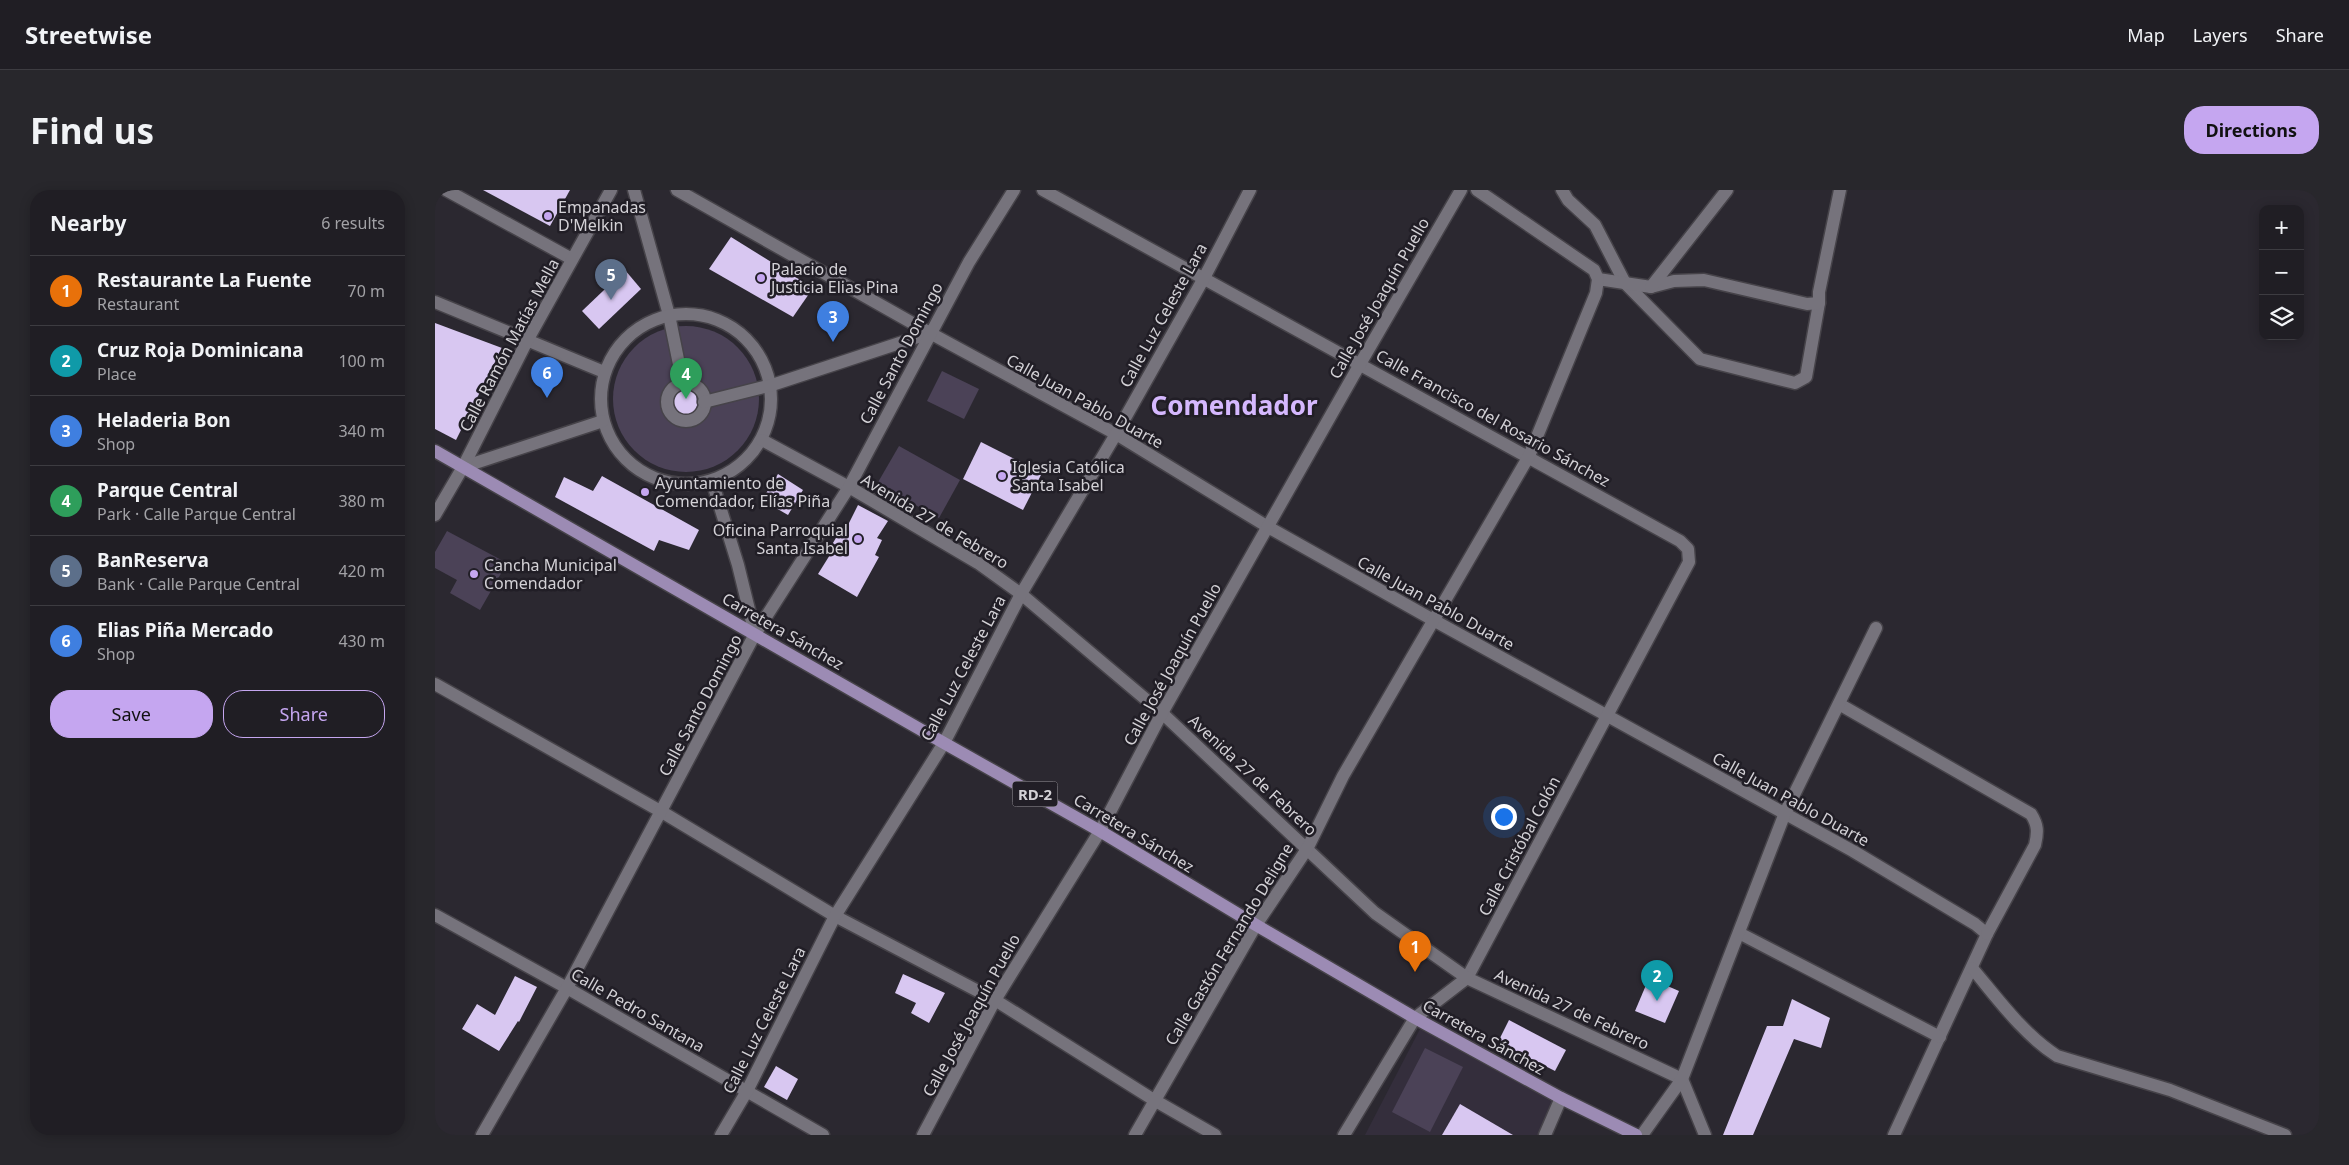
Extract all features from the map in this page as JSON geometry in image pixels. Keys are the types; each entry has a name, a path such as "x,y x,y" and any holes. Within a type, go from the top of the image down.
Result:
{"main road":[{"name":"Carretera Sánchez","path":"435,451 944,743 1100,830 1256,925 1415,1018 1561,1098 1636,1135"}],"street":[{"path":"446,190 572,260"},
{"name":"Calle Ramón Matías Mella","path":"435,515 463,467 528,339 611,190"},
{"path":"634,190 669,315 683,384"},
{"name":"Calle Juan Pablo Duarte","path":"677,190 930,333 1116,434 1268,527 1435,622 1853,850 1975,924 1987,934"},
{"name":"Calle Santo Domingo","path":"482,1135 567,988 663,812 755,634 849,487 969,262 1014,190"},
{"name":"Calle Francisco del Rosario Sánchez","path":"1043,190 1529,456 1680,541 1688,549"},
{"name":"Calle Luz Celeste Lara","path":"721,1135 747,1091 835,916 944,743 1021,594 1116,434 1250,190"},
{"name":"Calle José Joaquín Puello","path":"923,1135 995,1000 1100,830 1163,713 1360,364 1461,190"},
{"path":"1477,190 1594,270 1598,279 1651,287 1675,281 1704,280 1807,304 1819,303"},
{"path":"1562,190 1568,200 1595,225 1625,283 1700,359 1795,383 1806,377 1819,303 1819,292 1839,190"},
{"path":"1651,287 1727,190"},
{"name":"Calle Gastón Fernando Deligne","path":"1135,1135 1256,925 1307,849 1343,776 1435,622 1529,456 1596,294 1598,279"},
{"path":"435,302 605,372"},
{"path":"697,314 705,316 723,322 746,337 763,359 772,386 771,414 762,440 749,458 732,472 711,481 684,485 657,480 633,466 614,446 603,421 600,396 605,372 614,352 629,335 648,322 669,315 697,314"},
{"path":"704,402 772,386 930,333"},
{"path":"683,384 696,386 701,391 704,402 701,413 692,420 685,421 672,415 667,403 668,396 676,386 683,384"},
{"path":"463,467 603,421"},
{"name":"Avenida 27 de Febrero","path":"762,440 849,487 978,563 1021,594 1163,713 1375,913 1467,978 1683,1079"},
{"path":"711,481 738,565 755,634"},
{"name":"Calle Cristóbal Colón","path":"1344,1135 1415,1018 1467,978 1689,562 1688,549"},
{"path":"1642,1135 1683,1079 1785,813 1876,628"},
{"path":"435,684 663,812 835,916 995,1000 1154,1100 1215,1135"},
{"path":"1839,704 2031,814 2037,823 2038,832 2035,845 1987,934 1894,1135"},
{"name":"Calle Pedro Santana","path":"435,914 823,1135"},
{"path":"1739,933 1939,1037"},
{"path":"1972,968 2017,1022 2046,1049 2057,1056 2170,1090 2285,1135"},
{"path":"1683,1079 1705,1135"},
{"path":"1545,1135 1561,1098"}],"shaded area":[{"path":"686,326 714,331 738,347 754,371 759,399 754,427 738,451 714,467 686,472 658,467 634,451 618,427 613,399 618,371 634,347 658,331"},
{"path":"942,371 979,389 964,419 927,401"},
{"path":"899,446 960,480 939,518 877,484"},
{"name":"Cancha Municipal Comendador","path":"447,531 507,563 480,610 450,593 457,580 435,568 435,552"},
{"path":"1420,1029 1555,1103 1540,1135 1365,1135"},
{"path":"1425,1048 1463,1067 1430,1132 1392,1112"}],"building":[{"path":"483,190 570,190 550,226"},
{"name":"Palacio de Justicia Elias Pina","path":"731,237 813,288 793,317 709,269"},
{"path":"625,270 641,289 599,329 582,311"},
{"path":"435,323 502,348 456,440 435,429"},
{"path":"688,390 696,393 697,406 694,414 683,415 674,411 672,401 677,391"},
{"name":"Iglesia Católica Santa Isabel","path":"981,442 1042,473 1023,510 963,479"},
{"path":"778,474 803,490 788,515 762,500"},
{"path":"602,476 699,530 689,550 659,540 654,551 555,497 564,477 593,491"},
{"path":"858,505 888,521 877,538 882,540 875,555 879,557 857,597 818,574 833,550 830,548 843,526 846,529"},
{"path":"903,974 945,993 929,1023 911,1013 916,1003 895,993"},
{"path":"515,976 537,987 519,1022 499,1051 462,1029 477,1004 495,1015"},
{"path":"1649,978 1679,991 1665,1023 1635,1011"},
{"path":"1792,999 1830,1018 1821,1048 1794,1039 1753,1135 1723,1135 1767,1026 1783,1026"},
{"path":"1509,1020 1566,1050 1555,1071 1498,1042"},
{"path":"776,1066 798,1079 787,1100 764,1087"},
{"path":"1460,1104 1513,1135 1442,1135"}],"place":[{"name":"Empanadas D'Melkin","path":"548,216"},
{"name":"Palacio de Justicia Elias Pina","path":"761,278"},
{"name":"BanReserva","path":"611,300"},
{"name":"Heladeria Bon","path":"833,342"},
{"name":"Elias Piña Mercado","path":"547,398"},
{"name":"Parque Central","path":"686,399"},
{"name":"Iglesia Católica Santa Isabel","path":"1002,476"},
{"name":"Ayuntamiento de Comendador, Elías Piña","path":"645,492"},
{"name":"Oficina Parroquial Santa Isabel","path":"858,539"},
{"name":"Cancha Municipal Comendador","path":"474,574"},
{"name":"Restaurante La Fuente","path":"1415,972"},
{"name":"Cruz Roja Dominicana","path":"1657,1001"}],"district":[{"name":"Comendador","path":"1234,405"}]}
